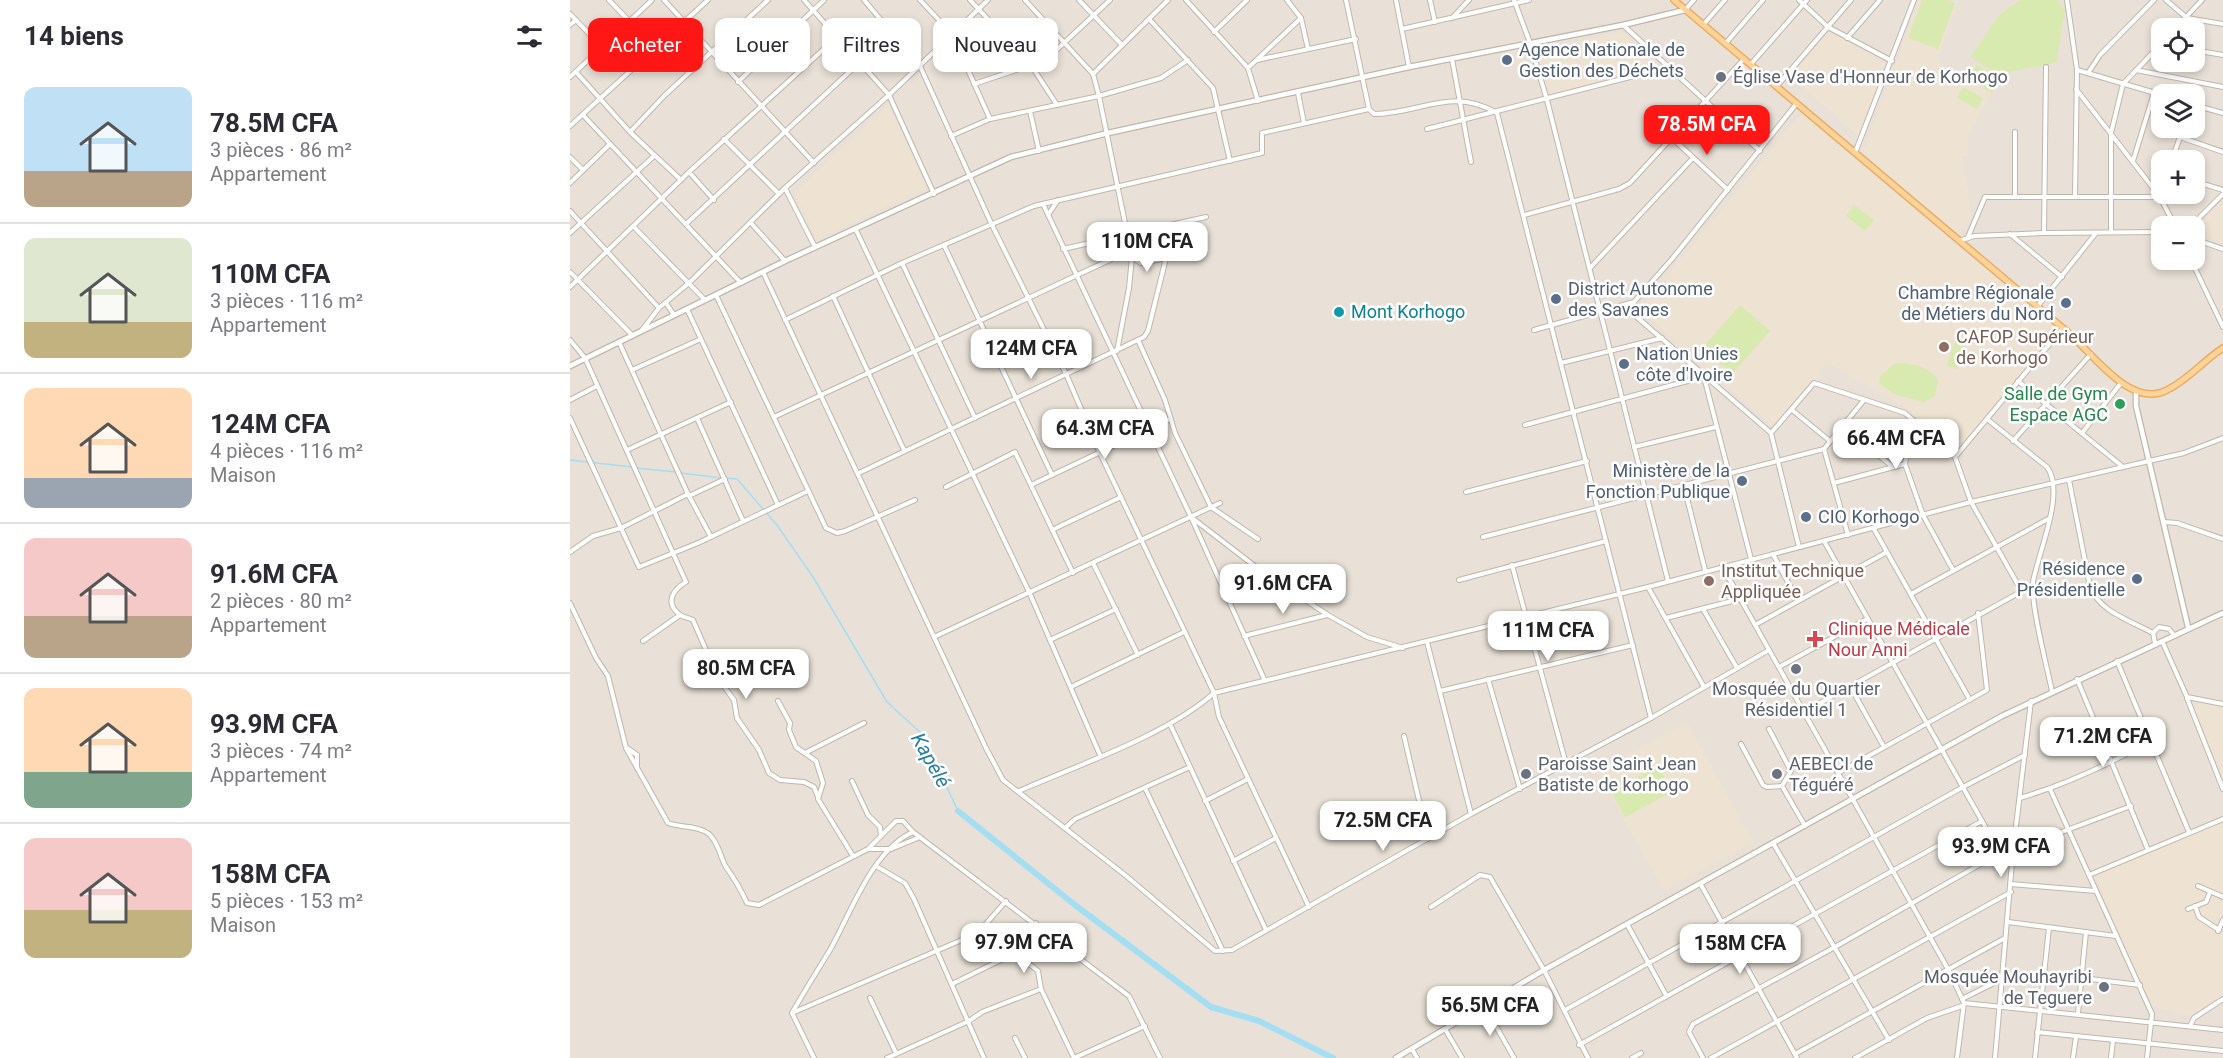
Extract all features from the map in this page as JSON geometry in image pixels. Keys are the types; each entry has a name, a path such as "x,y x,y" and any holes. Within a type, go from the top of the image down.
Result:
{"main road":[{"path":"1674,0 2063,328 2121,383 2136,393 2148,395 2167,391 2223,348"}],"street":[{"path":"609,0 626,18"},
{"path":"632,18 652,0"},
{"path":"664,0 680,18"},
{"path":"688,18 708,0"},
{"path":"630,132 768,0"},
{"path":"804,0 822,20"},
{"path":"738,82 824,0"},
{"path":"864,0 879,18"},
{"path":"920,0 937,18"},
{"path":"970,0 987,18"},
{"path":"969,18 988,0"},
{"path":"1025,0 1093,74 1099,96 1132,257 1129,288 1114,353"},
{"path":"1079,0 1122,45"},
{"path":"1058,49 1110,0"},
{"path":"1093,74 1168,0"},
{"path":"1186,0 1248,68 1258,101"},
{"path":"1214,32 1247,0"},
{"path":"1287,0 1302,18 1308,49"},
{"path":"1346,0 1369,109 1374,114 1460,99 1477,102 1497,113 1651,718"},
{"path":"1396,0 1409,68"},
{"path":"1430,0 1435,22"},
{"path":"1451,18 1469,0"},
{"path":"1402,29 1529,0"},
{"path":"570,366 785,261 934,194 998,162 1108,133 1409,68 1623,25 1684,10 1694,0"},
{"path":"1703,25 1725,0"},
{"path":"1725,43 1763,0"},
{"path":"1799,0 1828,27 1892,61"},
{"path":"1751,64 1808,0"},
{"path":"1777,86 1851,0"},
{"path":"1847,38 1880,0"},
{"path":"1855,153 1914,0"},
{"path":"2067,0 2077,70 2075,196"},
{"path":"2088,73 2100,55 2154,0"},
{"path":"2166,0 2187,18 2202,0"},
{"path":"1516,2 1547,100 1668,581"},
{"path":"570,14 588,32"},
{"path":"1248,68 1302,18"},
{"path":"1149,19 1213,88 1230,161"},
{"path":"570,25 576,20"},
{"path":"2205,21 2223,24"},
{"path":"1623,25 1760,151"},
{"path":"1257,60 1356,39"},
{"path":"703,43 814,163"},
{"path":"570,287 760,105 822,50"},
{"path":"2205,52 2223,55"},
{"path":"921,65 933,53"},
{"path":"2111,232 2111,133 2123,84 2151,54"},
{"path":"1452,59 1471,162"},
{"path":"1524,215 1619,189 1630,183 1744,59"},
{"path":"570,77 588,60"},
{"path":"951,136 990,119 1099,96 1161,78 1188,60"},
{"path":"1427,129 1497,113 1669,67"},
{"path":"2044,233 2046,67"},
{"path":"921,68 991,223 1067,376 1099,451 1214,693 1219,717 1309,907"},
{"path":"2077,70 2151,92"},
{"path":"2136,70 2223,87"},
{"path":"576,72 630,132 681,180"},
{"path":"570,126 631,72"},
{"path":"686,224 849,72"},
{"path":"871,72 890,94 934,194"},
{"path":"641,331 659,308 689,284 785,188 914,72"},
{"path":"969,72 990,119"},
{"path":"974,84 1010,72"},
{"path":"1036,72 1057,105"},
{"path":"2076,88 2151,183"},
{"path":"1298,93 1304,123"},
{"path":"2133,162 2151,103"},
{"path":"1534,330 1627,305 1640,297 1797,104"},
{"path":"2205,108 2223,113"},
{"path":"785,320 902,263 991,223 1043,204 1262,153 1262,133 1369,109"},
{"path":"1030,111 1039,150"},
{"path":"583,115 714,257 741,283"},
{"path":"2015,132 2015,196"},
{"path":"1671,137 1728,190"},
{"path":"2185,138 2223,152"},
{"path":"724,139 779,194"},
{"path":"570,183 610,144"},
{"path":"570,233 654,156"},
{"path":"570,157 583,170"},
{"path":"1590,269 1693,158"},
{"path":"689,172 714,200"},
{"path":"2200,216 2223,192 2205,185"},
{"path":"785,188 815,248"},
{"path":"1968,237 1982,198 2151,195"},
{"path":"1048,215 1058,200"},
{"path":"1043,204 1191,517 1265,681"},
{"path":"570,212 659,308"},
{"path":"1063,249 1206,217"},
{"path":"752,223 785,261"},
{"path":"634,227 705,300"},
{"path":"856,230 1030,594 1100,755"},
{"path":"1958,241 1968,237 2010,234 2151,232"},
{"path":"2037,307 2097,233"},
{"path":"2010,234 2062,277"},
{"path":"2205,242 2223,249"},
{"path":"944,245 1018,398 1052,475"},
{"path":"859,473 904,450 1067,376 1138,340 1149,331 1167,258 1177,248"},
{"path":"774,417 1131,250"},
{"path":"1132,257 1141,262 1167,258"},
{"path":"902,263 975,418"},
{"path":"2196,270 2223,327"},
{"path":"570,272 633,335"},
{"path":"763,272 1003,780 1215,951 1232,950 1471,814 1651,718 1769,650"},
{"path":"716,295 826,528 837,533 915,500"},
{"path":"833,296 904,450"},
{"path":"666,303 674,315"},
{"path":"1627,305 1631,312 1771,433 1799,547"},
{"path":"687,309 778,505"},
{"path":"1955,457 2063,328"},
{"path":"1561,363 1662,338"},
{"path":"632,370 701,339"},
{"path":"570,340 585,358 686,582 671,596 672,604 680,615 693,620 718,678 734,700 738,718 759,750 769,772 780,780 804,782 814,788 834,829 853,856"},
{"path":"1138,340 1170,419 1211,507 1258,539"},
{"path":"619,342 688,495 711,537"},
{"path":"2013,441 2091,354"},
{"path":"1526,425 1705,377"},
{"path":"1705,377 1751,559"},
{"path":"2018,381 2123,467"},
{"path":"1771,433 1814,383 1905,413 1955,457 1971,502 2020,590"},
{"path":"2082,433 2121,383"},
{"path":"570,400 597,386"},
{"path":"2136,393 2136,406 2148,461 2188,627"},
{"path":"1483,537 1824,449 1864,400"},
{"path":"627,450 731,402"},
{"path":"1792,410 1830,441"},
{"path":"570,418 639,567 711,537 808,491"},
{"path":"697,418 743,521"},
{"path":"1031,485 1170,419"},
{"path":"1987,419 2047,467 2053,475 2055,484 2049,518 2033,585 2052,691"},
{"path":"1843,426 1894,467"},
{"path":"1634,447 1716,427"},
{"path":"1926,433 1905,459 1905,464 1923,515 1953,570"},
{"path":"1019,791 1170,724 1199,706 1214,693 1404,648 1874,529 1971,502 2148,461 2202,447 2223,438"},
{"path":"1824,449 1848,535"},
{"path":"946,487 1015,452 1072,573"},
{"path":"1466,492 1587,461"},
{"path":"1834,483 1905,464"},
{"path":"570,552 592,536 621,528 725,479"},
{"path":"2069,480 2090,586 2095,599 2106,608 2153,633"},
{"path":"1684,486 1705,570"},
{"path":"1052,530 1121,496"},
{"path":"934,637 1220,503"},
{"path":"1191,517 1256,567 1328,615 1367,637 1404,648"},
{"path":"1911,594 2049,518"},
{"path":"2164,522 2177,522 2223,539"},
{"path":"1874,529 1970,700"},
{"path":"1459,580 1606,541"},
{"path":"1824,541 2000,853"},
{"path":"1755,625 1887,552"},
{"path":"1773,554 1798,601"},
{"path":"1093,563 1138,655"},
{"path":"1512,565 1566,764"},
{"path":"1722,566 1949,971 1962,1003 1957,1058"},
{"path":"1803,711 2020,590 2033,585"},
{"path":"1648,586 1704,687"},
{"path":"1666,618 1740,599"},
{"path":"570,603 596,658 608,676 626,748 637,755 637,769 668,823 688,825 708,834 722,852 726,866 732,871 747,903 759,905 868,849 896,821 903,820 913,832 1130,996 1160,1058"},
{"path":"1050,640 1116,609"},
{"path":"1703,609 1737,668"},
{"path":"1838,772 1989,688 1977,614"},
{"path":"643,641 680,615"},
{"path":"1244,636 1328,615"},
{"path":"1399,1057 1544,970 2031,701 2188,627 2222,615"},
{"path":"1779,667 1867,619"},
{"path":"2153,633 2162,627 2169,629 2173,634"},
{"path":"1071,687 1184,632"},
{"path":"2153,633 2155,643"},
{"path":"2161,640 2187,697 2223,789"},
{"path":"1427,642 1471,814"},
{"path":"1440,691 1633,645"},
{"path":"2117,661 2189,832"},
{"path":"1488,679 1520,789"},
{"path":"2077,679 2148,850"},
{"path":"1850,686 1884,747"},
{"path":"2187,697 2223,704"},
{"path":"778,701 789,723 789,730 796,747 816,761 823,783 818,797"},
{"path":"1995,1058 2013,850 2031,701"},
{"path":"805,753 864,723"},
{"path":"1170,724 1266,930"},
{"path":"1769,729 1791,771 1782,786"},
{"path":"1404,736 1428,839"},
{"path":"2020,798 2050,789 2112,763 2152,740"},
{"path":"1741,744 1763,785 1782,786"},
{"path":"1565,1010 2025,755"},
{"path":"1065,828 1075,819 1190,767"},
{"path":"1205,801 1248,779"},
{"path":"852,781 868,814 880,827 881,837"},
{"path":"1782,786 1805,826"},
{"path":"1145,788 1223,951"},
{"path":"2050,789 2152,1014 2147,1058"},
{"path":"2013,850 2068,832 2131,806"},
{"path":"2090,875 2223,819"},
{"path":"1579,1044 1982,821"},
{"path":"792,1013 876,866 901,837 913,832"},
{"path":"868,849 891,849 920,836"},
{"path":"1233,861 1276,838"},
{"path":"1773,843 1889,1040"},
{"path":"1703,1058 1689,1028 1758,987 1835,947 1910,902 2014,845"},
{"path":"876,866 905,883 984,1058"},
{"path":"1431,907 1485,875 1490,877 1544,970 1588,1058"},
{"path":"1700,883 1741,953 1796,1056 2006,938"},
{"path":"2011,884 2096,891"},
{"path":"2198,886 2223,897"},
{"path":"1711,1058 2011,892"},
{"path":"2188,909 2206,902 2210,892"},
{"path":"792,1013 978,933 1006,901"},
{"path":"2195,906 2199,917 2218,931 2223,920"},
{"path":"2008,922 2116,936"},
{"path":"952,984 1015,953 1036,923"},
{"path":"1627,924 1666,995"},
{"path":"2035,1058 2049,928"},
{"path":"2078,1013 2086,932"},
{"path":"1015,953 1038,971 1041,989 1073,1058 1145,1026"},
{"path":"2082,978 2140,985"},
{"path":"1855,1058 1927,1018 1962,1003 2002,979"},
{"path":"887,1058 969,1021 981,1012 1041,989"},
{"path":"870,998 896,1053"},
{"path":"2190,1026 2194,1018 2223,999"},
{"path":"1962,1003 2223,1029"},
{"path":"1484,1005 1514,1058"},
{"path":"792,1013 814,1058"},
{"path":"1445,1029 1462,1058"},
{"path":"2037,1032 2223,1051"},
{"path":"2073,1058 2076,1036"},
{"path":"1015,1038 1025,1058"},
{"path":"2111,1058 2113,1040"},
{"path":"1412,1049 1417,1058"},
{"path":"1632,1058 1641,1053"}],"shaded area":[{"path":"570,0 2223,0 2223,1058 570,1058"},
{"path":"1919,0 1959,1 1937,61 1966,78 1975,63 2002,78 1967,136 1968,156 1962,157 1972,218 1959,235 1866,156 1864,151"},
{"path":"1829,31 1887,65 1859,137 1790,76"},
{"path":"1622,32 1662,67 1550,96 1538,49"},
{"path":"888,105 927,188 817,239 795,193"},
{"path":"1801,114 2059,331 1960,448 1909,410 1828,363 1772,426 1640,309"},
{"path":"2223,201 2223,244 2205,237 2205,220"},
{"path":"2204,701 2223,706 2223,779 2194,707"},
{"path":"1687,722 1753,842 1664,891 1597,772"},
{"path":"2223,819 2223,995 2190,1016 2152,1006 2094,875"}],"green space":[{"path":"1922,0 1947,0 1955,3 1938,49 1908,38"},
{"path":"2020,0 2057,0 2065,10 2056,63 1997,74 1971,57 1999,15"},
{"path":"1976,65 2000,78 1992,93 1968,79"},
{"path":"1963,87 1983,98 1977,109 1957,98"},
{"path":"1854,205 1874,220 1865,231 1846,216"},
{"path":"1740,305 1770,331 1732,374 1703,348"},
{"path":"1955,342 1965,346 1957,369 1947,365"},
{"path":"1894,364 1912,364 1929,371 1938,380 1935,396 1924,402 1894,394 1879,383 1880,376"},
{"path":"1658,766 1672,792 1625,817 1611,792"}],"waterway":[{"name":"Kapélé","path":"570,460 632,467"},
{"name":"Kapélé","path":"636,468 676,472"},
{"name":"Kapélé","path":"681,473 721,478"},
{"name":"Kapélé","path":"726,478 737,479 777,525 813,577 887,702 922,734 958,811"},
{"name":"Kapélé","path":"958,811 1075,905 1211,1007 1259,1021 1333,1058"}],"place":[{"name":"Agence Nationale de Gestion des Déchets","path":"1507,60"},
{"name":"Église Vase d'Honneur de Korhogo","path":"1721,77"},
{"name":"District Autonome des Savanes","path":"1556,299"},
{"name":"Chambre Régionale de Métiers du Nord","path":"2066,303"},
{"name":"Mont Korhogo","path":"1339,312"},
{"name":"CAFOP Supérieur de Korhogo","path":"1944,347"},
{"name":"Nation Unies côte d'Ivoire","path":"1624,364"},
{"name":"Salle de Gym Espace AGC","path":"2120,404"},
{"name":"Ministère de la Fonction Publique","path":"1742,481"},
{"name":"CIO Korhogo","path":"1806,517"},
{"name":"Résidence Présidentielle","path":"2137,579"},
{"name":"Institut Technique Appliquée","path":"1709,581"},
{"name":"Clinique Médicale Nour Anni","path":"1815,639"},
{"name":"Mosquée du Quartier Résidentiel 1","path":"1796,669"},
{"name":"Paroisse Saint Jean Batiste de korhogo","path":"1526,774"},
{"name":"AEBECI de Téguéré","path":"1777,774"},
{"name":"Mosquée Mouhayribi de Teguere","path":"2104,987"}]}
